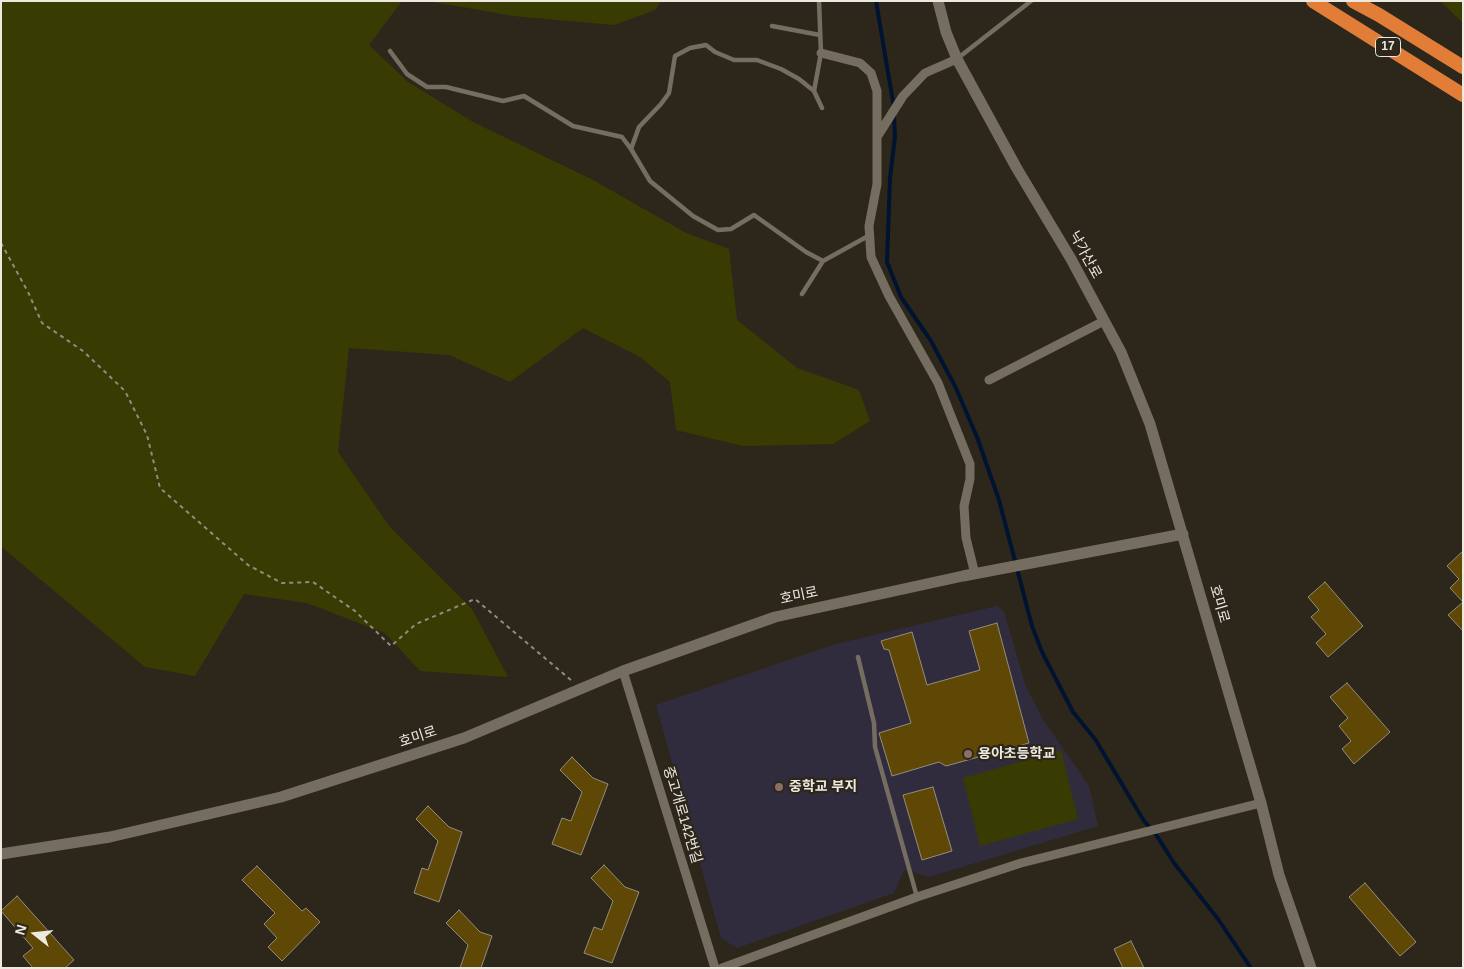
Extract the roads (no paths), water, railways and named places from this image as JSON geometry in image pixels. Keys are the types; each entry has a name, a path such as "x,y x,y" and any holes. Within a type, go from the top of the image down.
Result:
{"highway":[{"name":"17","path":"1313,1 1463,95"},
{"name":"17","path":"1353,1 1463,67"}],"street":[{"name":"낙가산로","path":"938,1 946,32 957,59 1016,167 1071,259 1121,352 1150,424 1183,534"},
{"path":"820,53 860,63 871,73 876,91 877,184 869,226 870,257 889,296 938,383 970,464 970,478 964,506 966,538 975,574"},
{"path":"877,137 903,96 925,73 957,59"},
{"path":"989,380 1104,321"},
{"name":"호미로","path":"1,854 110,837 281,797 464,738 623,671 775,617 975,574 1183,534 1261,804 1279,874 1311,968"},
{"name":"중고개로142번길","path":"623,671 715,968"},
{"path":"722,968 917,897 1021,864 1261,804"}],"lane":[{"path":"814,91 820,53 819,1"},
{"path":"957,59 1031,1"},
{"path":"772,26 820,35"},
{"path":"631,149 639,127 669,93 676,56 690,48 706,45 715,52 734,60 758,60 781,69 799,79 814,91 822,108"},
{"path":"390,51 407,74 427,87 446,87 503,101 524,96 573,126 622,137 650,181 693,216 718,230 732,229 754,215 806,252 823,261"},
{"path":"802,294 823,261 870,235"},
{"path":"858,657 874,723 876,747 917,897"}],"waterway":[{"path":"876,1 894,108"},
{"path":"894,115 895,136 890,178 887,262 901,297 931,341 955,386 977,437 999,500 1032,626 1042,652 1073,712 1095,739 1144,821 1218,919 1251,968"}],"place":[{"name":"용아초등학교","path":"968,754"},
{"name":"중학교 부지","path":"779,787"}]}
